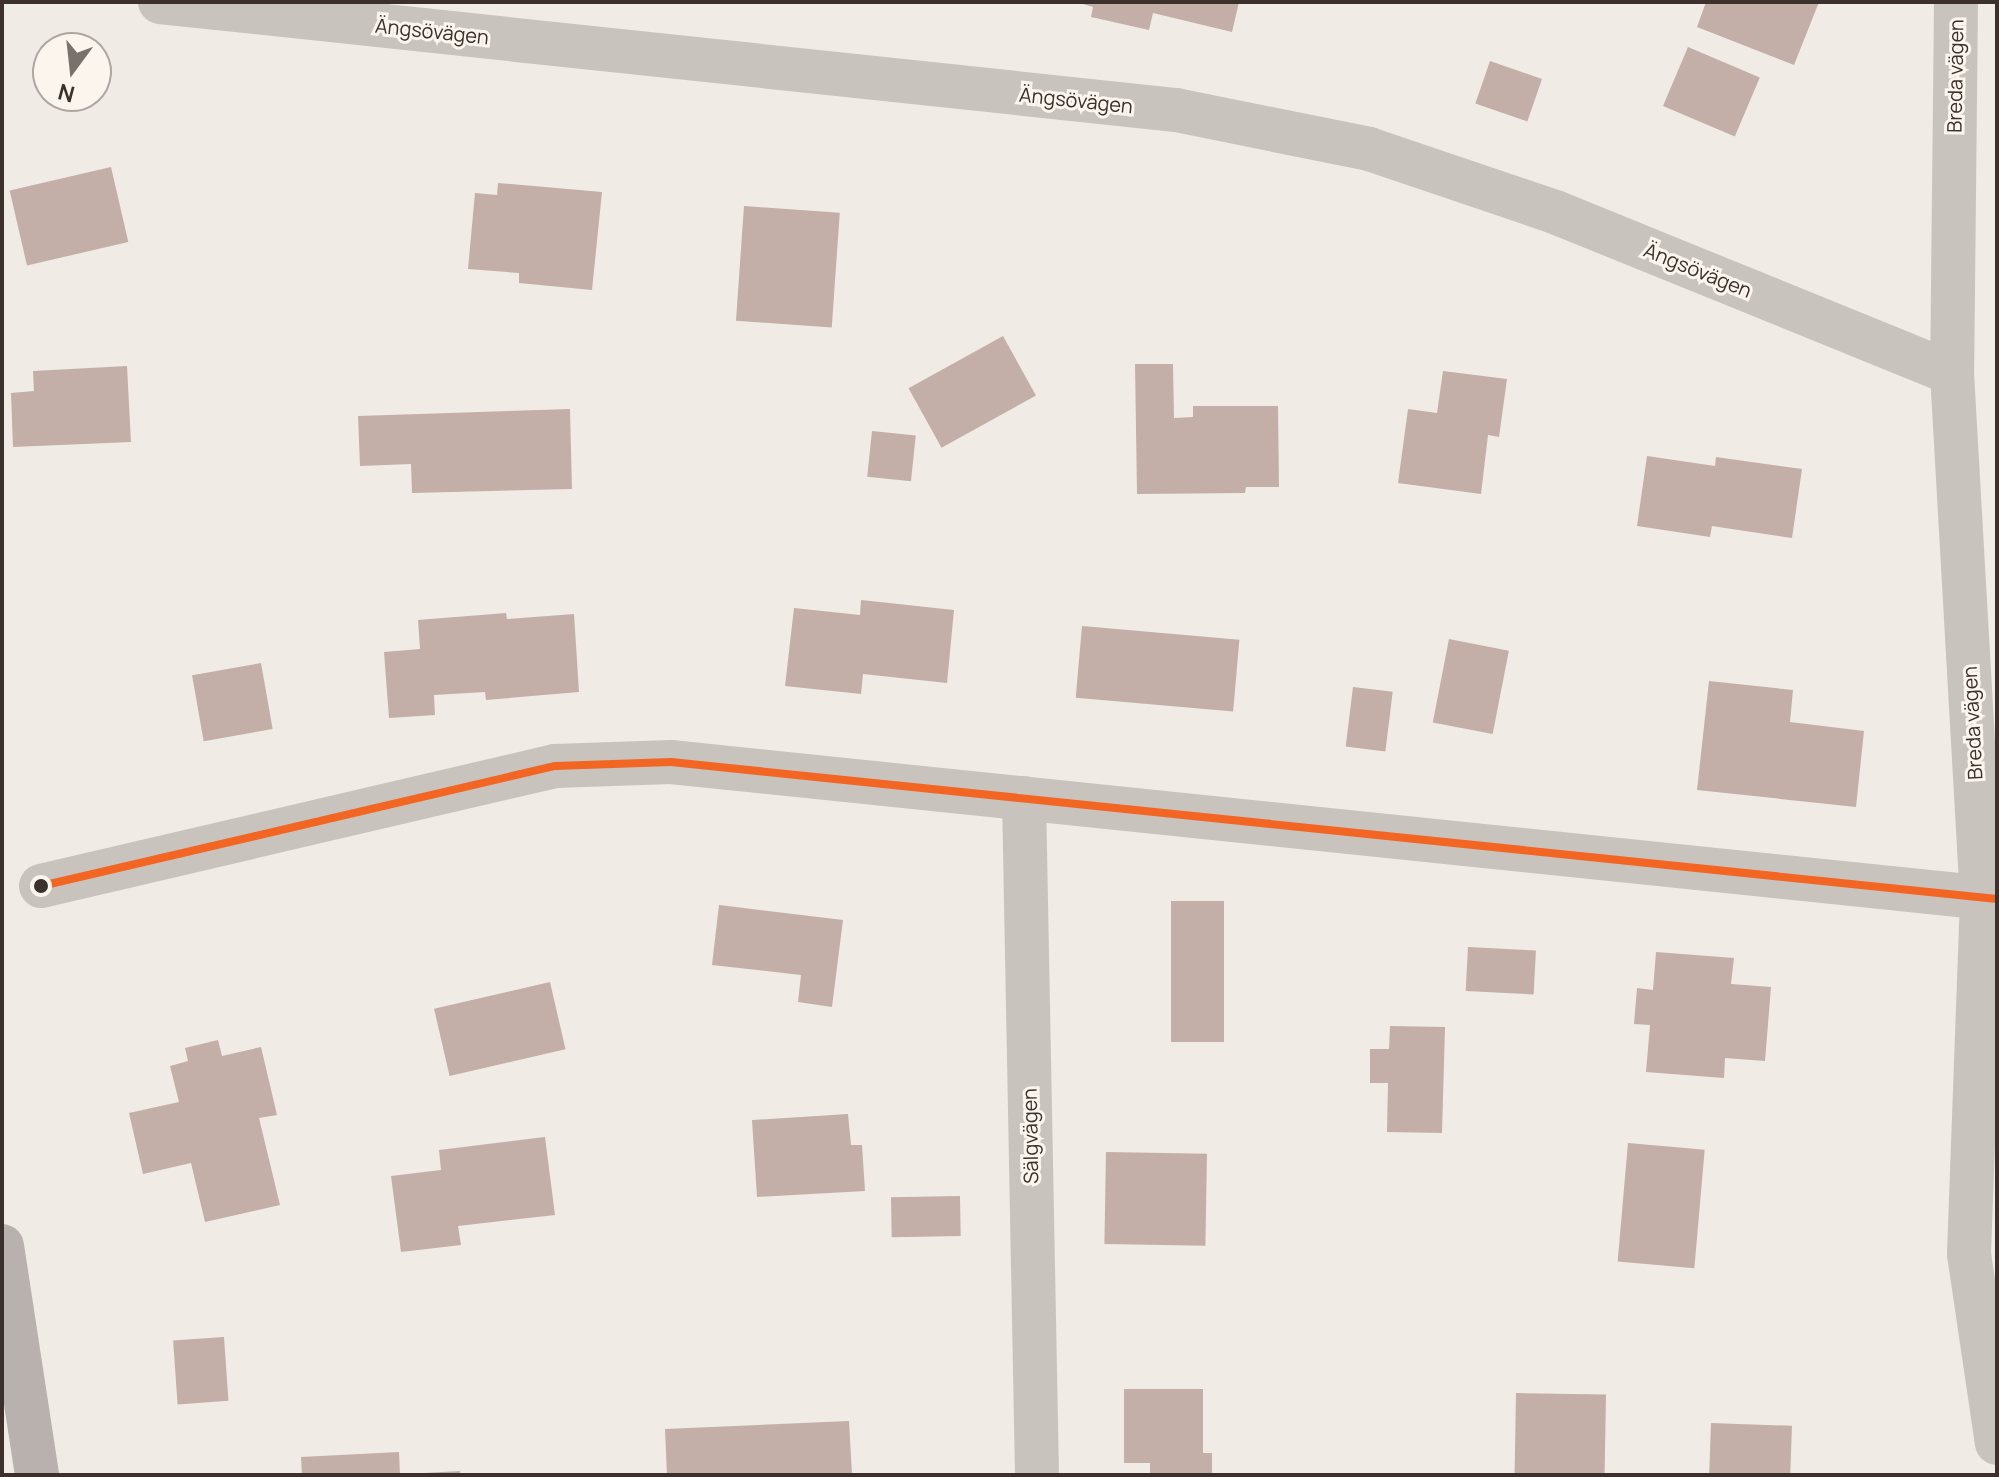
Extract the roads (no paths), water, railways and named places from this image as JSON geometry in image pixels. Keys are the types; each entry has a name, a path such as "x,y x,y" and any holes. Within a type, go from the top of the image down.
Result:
{"main road":[{"path":"2,1246 37,1475"}],"street":[{"name":"Ängsövägen","path":"160,2 1176,110 1369,149 1555,212 1952,373"},
{"name":"Breda vägen","path":"1956,2 1952,373 1990,899 1969,1254 1997,1443"},
{"path":"41,886 555,766 671,762 1990,899"},
{"name":"Sälgvägen","path":"1024,798 1037,1475"}]}
